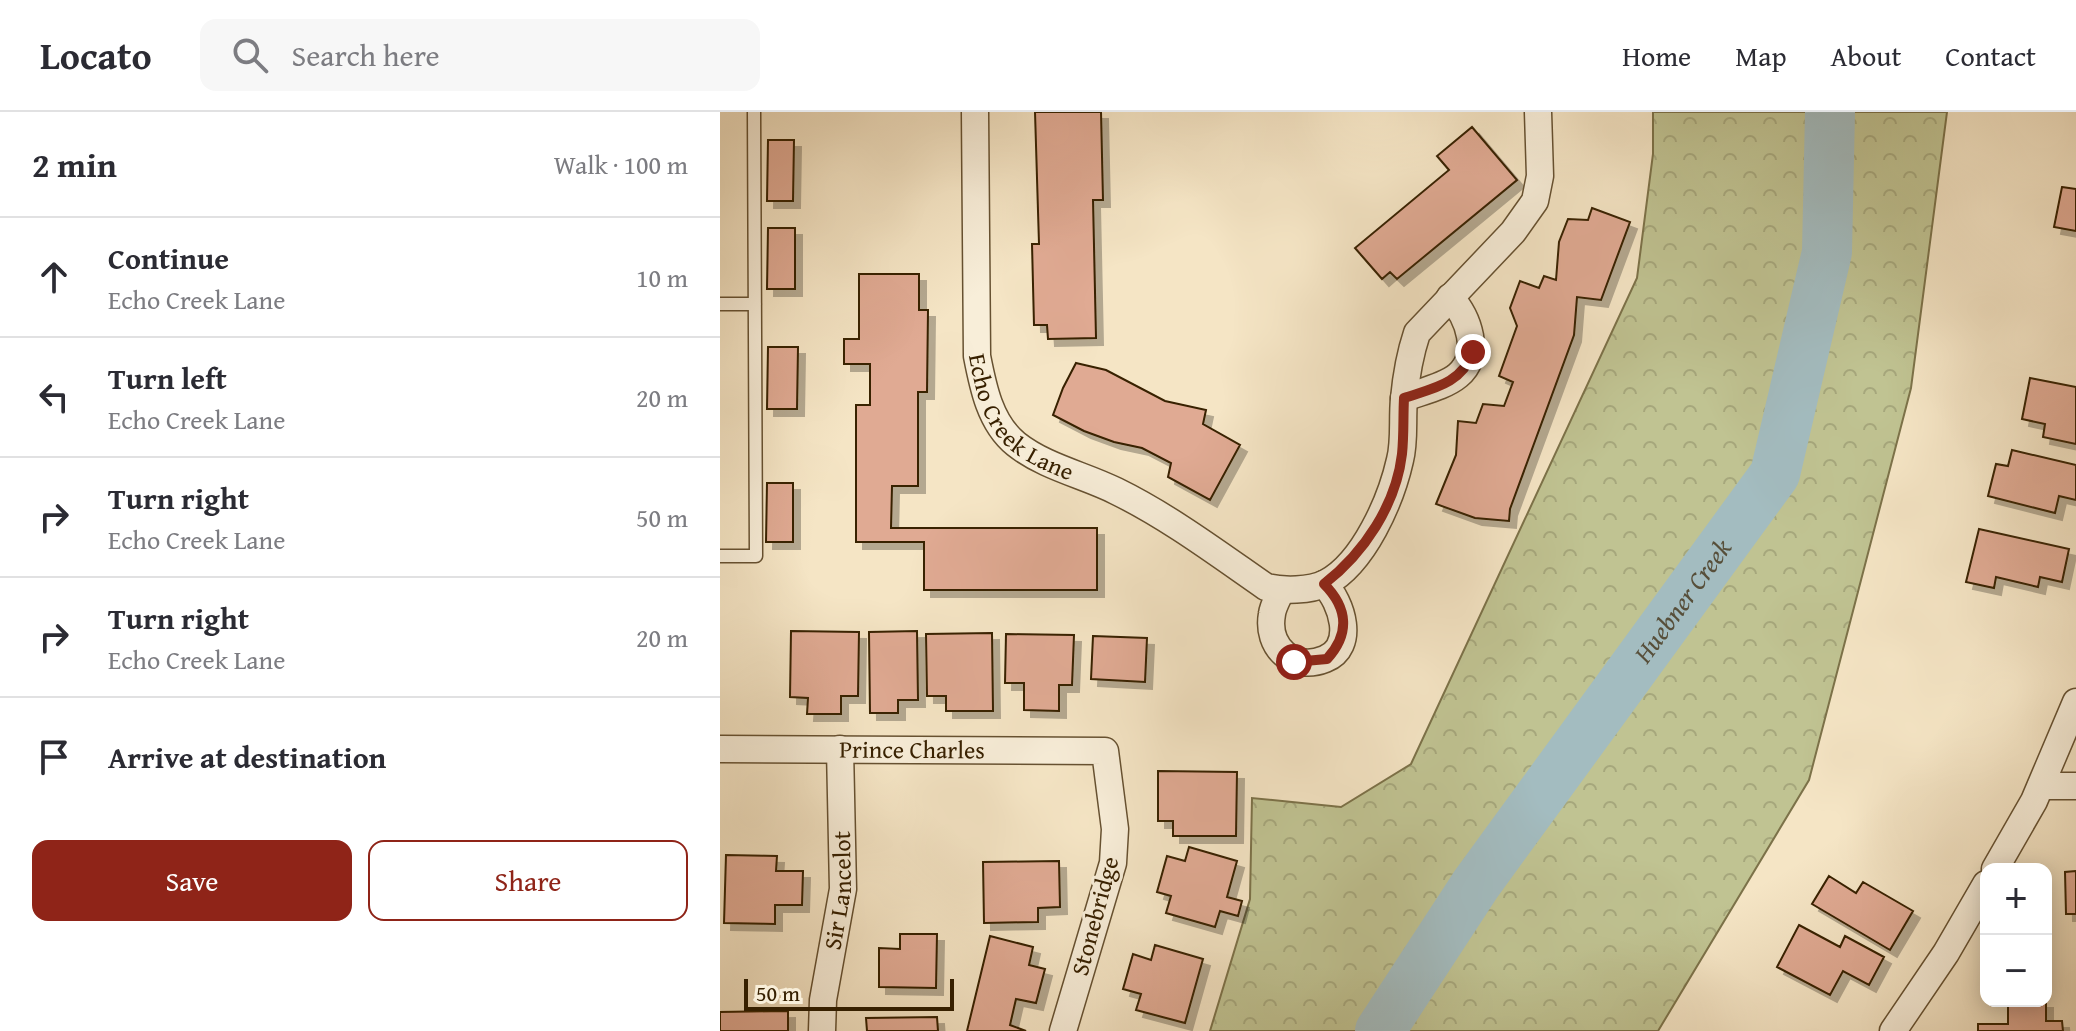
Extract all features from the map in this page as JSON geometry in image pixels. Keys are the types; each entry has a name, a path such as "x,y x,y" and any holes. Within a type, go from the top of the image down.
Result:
{"street":[{"name":"Echo Creek Lane","path":"975,112 977,356 983,388 996,418 1015,443 1042,459 1117,491 1179,527 1266,587 1281,591"},
{"path":"1324,584 1341,607 1344,625 1339,646 1327,659 1294,662 1279,651 1272,635 1272,613 1281,591 1324,584 1346,567 1385,511 1401,457 1404,398 1417,333 1513,232 1535,201 1540,176 1538,112"},
{"path":"1404,398 1449,382 1467,368 1473,352 1469,331 1463,312 1450,297"},
{"path":"1998,863 2041,786 2076,702"},
{"name":"Prince Charles","path":"720,749 1105,751"},
{"name":"Sir Lancelot","path":"822,1031 823,1000 843,889 840,749"},
{"name":"Stonebridge","path":"1063,1031 1113,863 1115,829 1105,751"},
{"path":"2041,786 2076,786"},
{"path":"1893,1031 1946,953 1980,894"}],"lane":[{"path":"720,556 756,556 754,112"},
{"path":"720,304 755,304"}],"green space":[{"path":"1653,112 1947,112 1911,388 1809,780 1658,1031 1210,1031 1250,899 1252,798 1341,807 1411,764 1637,278 1653,154"}],"building":[{"path":"1035,112 1101,112 1103,200 1093,200 1096,338 1048,339 1047,325 1034,325 1032,244 1039,244"},
{"path":"1472,127 1517,180 1397,279 1390,272 1382,279 1355,248 1449,170 1437,156"},
{"path":"768,140 794,140 793,201 767,201"},
{"path":"2062,187 2076,189 2076,231 2054,227"},
{"path":"1592,208 1630,222 1601,300 1577,297 1574,335 1510,509 1509,521 1475,518 1436,504 1456,455 1458,421 1476,423 1483,404 1504,406 1513,382 1499,376 1517,326 1510,308 1520,281 1539,288 1544,276 1556,280 1559,242 1568,219 1588,220"},
{"path":"768,228 795,228 795,289 767,289"},
{"path":"859,274 919,274 919,310 928,310 927,392 918,392 918,486 892,486 891,528 1097,528 1097,590 924,590 924,542 856,542 856,405 870,405 870,364 844,364 844,339 859,339"},
{"path":"768,347 798,347 797,409 767,409"},
{"path":"1076,363 1106,370 1165,401 1206,410 1203,424 1240,445 1210,500 1168,477 1171,463 1142,448 1084,431 1053,415"},
{"path":"2030,378 2076,387 2076,444 2043,437 2045,424 2022,419"},
{"path":"2012,450 2076,465 2076,500 2059,496 2055,513 1988,496 1996,464 2008,466"},
{"path":"767,483 793,483 793,542 766,542"},
{"path":"1979,529 2069,549 2062,582 2040,577 2038,587 1996,577 1994,588 1966,582"},
{"path":"791,631 859,632 858,696 841,696 841,714 807,714 808,698 790,697"},
{"path":"917,631 918,700 898,700 898,713 870,713 869,632"},
{"path":"992,633 993,711 946,711 946,696 927,696 926,634"},
{"path":"1006,634 1074,635 1072,685 1059,685 1059,711 1024,710 1024,683 1005,683"},
{"path":"1093,636 1147,638 1145,682 1091,679"},
{"path":"1158,771 1237,772 1236,836 1173,836 1173,821 1158,821"},
{"path":"1189,847 1237,861 1227,897 1242,901 1238,916 1220,911 1215,927 1166,913 1171,896 1157,892 1167,856 1185,861"},
{"path":"726,855 777,856 776,871 803,871 802,905 775,905 775,924 724,923"},
{"path":"1059,861 1060,907 1038,908 1038,922 984,923 983,862"},
{"path":"2076,871 2076,914 2066,914 2065,872"},
{"path":"1829,876 1856,893 1863,882 1913,911 1890,950 1812,904"},
{"path":"1799,925 1840,947 1845,936 1884,957 1869,985 1843,971 1830,995 1777,967"},
{"path":"900,934 937,934 936,988 879,987 879,948 900,949"},
{"path":"990,936 1033,947 1029,965 1045,969 1036,1003 1016,999 1010,1025 1026,1031 967,1031"},
{"path":"1155,945 1203,959 1185,1023 1136,1010 1141,994 1123,989 1133,954 1151,960"},
{"path":"2008,1007 2046,1007 2046,1021 2062,1021 2063,1031 1978,1031 1978,1024 2008,1024"},
{"path":"788,1011 788,1031 720,1031 720,1012"},
{"path":"937,1017 938,1031 867,1031 866,1018"}],"waterway":[{"name":"Huebner Creek","path":"1380,1031 1476,884 1775,474 1827,252 1830,112"}],"route":[{"path":"1294,662 1327,659 1339,646 1344,625 1341,607 1324,584 1346,567 1385,511 1401,457 1404,398 1449,382 1467,368 1473,352"}]}
